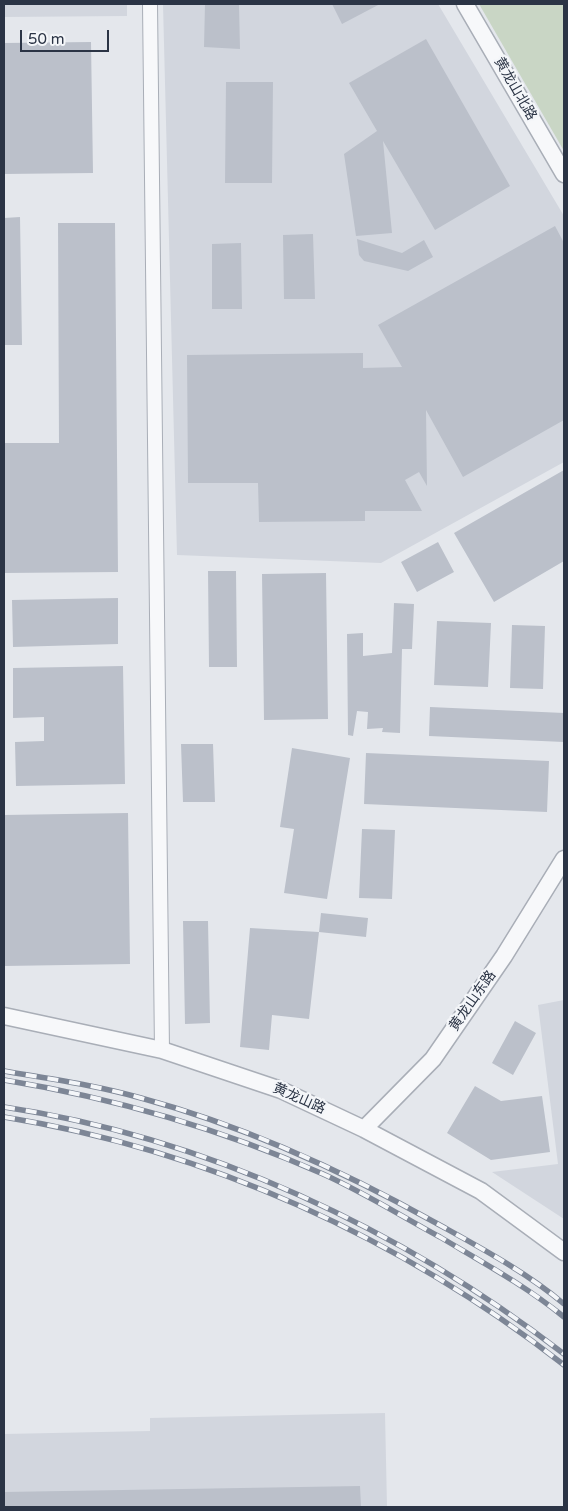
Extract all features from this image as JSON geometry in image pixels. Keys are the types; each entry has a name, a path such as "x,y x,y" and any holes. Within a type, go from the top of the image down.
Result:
{"street":[{"path":"150,4 162,1050"},
{"name":"黄龙山北路","path":"465,4 564,174"},
{"name":"黄龙山东路","path":"364,1129 433,1059 504,956 564,859"},
{"name":"黄龙山路","path":"4,1016 162,1050 281,1090 364,1129 481,1191 564,1252"}],"shaded area":[{"path":"4,4 127,4 127,16 4,17"},
{"path":"163,4 438,4 564,216 564,462 381,563 177,555"},
{"path":"564,1000 564,1219 492,1172 558,1164 538,1005"},
{"path":"385,1413 387,1507 4,1507 4,1434 150,1431 150,1418"}],"green space":[{"path":"479,4 564,4 564,151"}],"building":[{"path":"205,4 239,4 240,49 204,47"},
{"path":"332,4 380,4 342,24"},
{"path":"426,39 510,186 435,230 383,141 392,233 356,236 344,154 377,131 349,83"},
{"path":"91,42 93,173 4,174 4,43"},
{"path":"226,82 273,82 272,183 225,183"},
{"path":"20,217 22,345 4,345 4,218"},
{"path":"58,223 115,223 118,572 4,573 4,443 59,443"},
{"path":"555,226 564,243 564,420 463,477 426,410 427,486 419,472 405,480 422,511 365,511 365,521 259,522 258,483 188,483 187,355 363,353 363,368 402,367 378,325"},
{"path":"313,234 315,299 284,299 283,235"},
{"path":"357,239 402,253 424,240 433,257 408,271 364,261 359,255"},
{"path":"241,243 242,309 212,309 212,244"},
{"path":"564,470 564,561 494,602 454,533"},
{"path":"438,542 454,572 417,592 401,562"},
{"path":"208,571 236,571 237,667 209,667"},
{"path":"326,573 328,719 264,720 262,574"},
{"path":"118,598 118,644 13,647 12,600"},
{"path":"394,603 414,604 412,649 402,649 400,733 382,732 383,728 367,729 368,712 357,711 353,736 348,735 347,634 363,633 363,656 392,653"},
{"path":"437,621 491,623 488,687 434,685"},
{"path":"512,625 545,626 543,689 510,688"},
{"path":"123,666 125,784 16,786 15,742 44,741 44,717 13,718 13,668"},
{"path":"430,707 564,713 564,742 429,736"},
{"path":"181,744 213,744 215,802 183,802"},
{"path":"292,748 350,758 327,899 284,893 294,829 280,827"},
{"path":"366,753 549,761 547,812 364,804"},
{"path":"128,813 130,964 4,966 4,815"},
{"path":"362,829 395,830 392,899 359,898"},
{"path":"321,913 368,918 366,937 319,932"},
{"path":"183,921 208,921 210,1023 185,1024"},
{"path":"250,928 319,932 309,1019 272,1015 269,1050 240,1047"},
{"path":"515,1021 536,1033 513,1075 492,1063"},
{"path":"475,1086 501,1101 542,1096 550,1152 491,1160 447,1133"},
{"path":"360,1486 361,1507 4,1507 4,1492"}],"railway":[{"path":"4,1071 124,1093 218,1122 293,1151 365,1185 469,1241 502,1260 564,1304"},
{"path":"4,1080 86,1096 166,1117 246,1143 323,1174 367,1196 488,1265 564,1317"},
{"path":"4,1107 79,1121 154,1141 228,1166 299,1195 369,1229 437,1267 502,1309 564,1354"},
{"path":"4,1117 80,1132 155,1152 228,1176 299,1206 369,1239 436,1277 502,1319 564,1365"}]}
